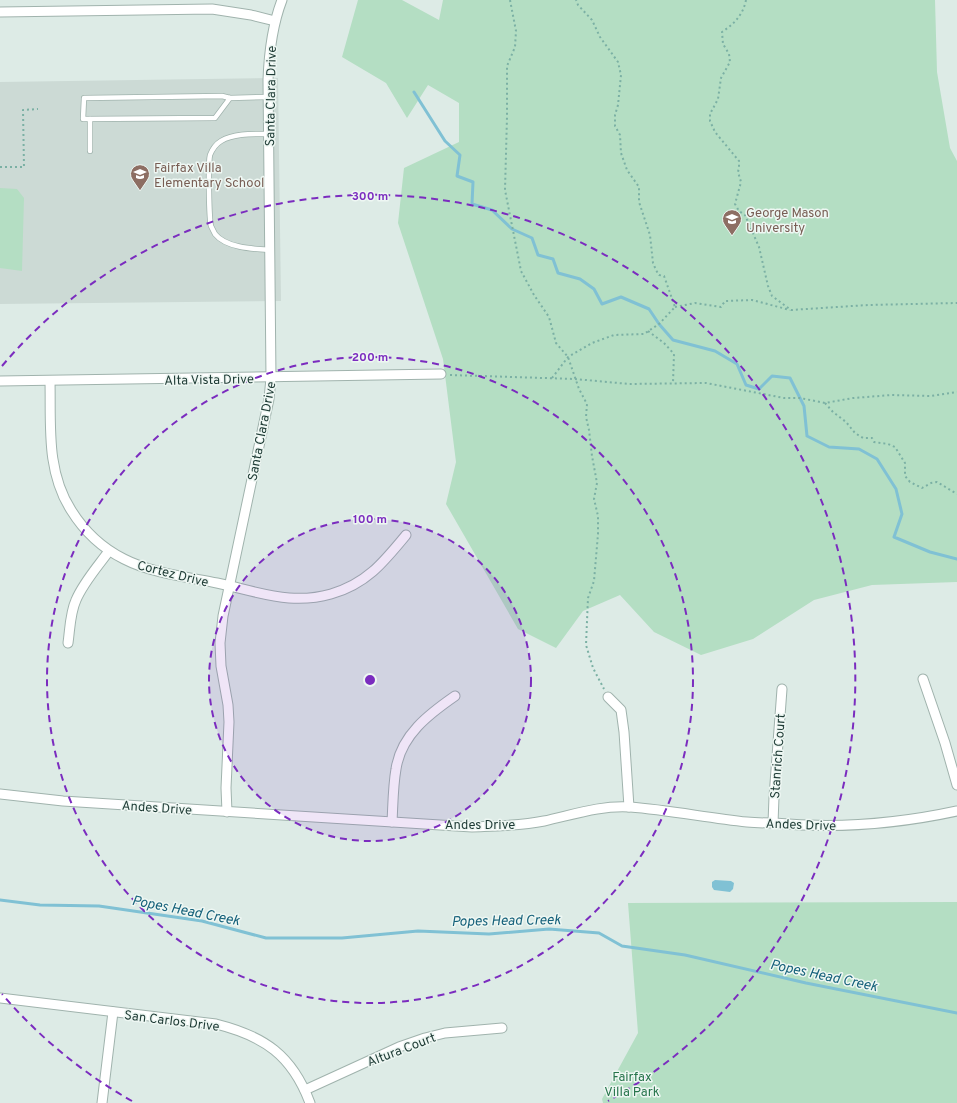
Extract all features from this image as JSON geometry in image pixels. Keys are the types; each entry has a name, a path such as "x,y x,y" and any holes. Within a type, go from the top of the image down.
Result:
{"street":[{"name":"Santa Clara Drive","path":"227,812 226,788 229,722 228,705 220,666 220,643 223,616 229,586 269,399 271,378 268,97 269,59 275,21 282,0"},
{"path":"0,12 126,5 212,9 245,13 275,21"},
{"name":"Alta Vista Drive","path":"0,381 271,378 441,374"},
{"name":"Cortez Drive","path":"50,381 52,454 58,483 72,511 85,529 109,551 138,566 289,598 310,598 331,594 354,585 373,573 406,536"},
{"path":"68,643 73,608 76,600 94,571 109,551"},
{"path":"923,679 945,743 957,785"},
{"name":"Stanrich Court","path":"773,823 782,689"},
{"path":"392,822 396,769 399,756 406,741 421,722 455,696"},
{"path":"608,697 621,710 630,807"},
{"name":"Andes Drive","path":"0,794 63,802 472,826 500,826 543,821 592,810 630,807 749,823 773,823 793,826 845,826 893,822 957,811"},
{"name":"San Carlos Drive","path":"0,998 216,1024 249,1034 275,1051 296,1074 310,1103"},
{"path":"102,1103 113,1012"},
{"name":"Altura Court","path":"305,1090 399,1047 425,1038 445,1033 502,1028"}],"lane":[{"path":"230,98 215,118 83,119 84,98 222,96 230,98 268,97"},
{"path":"90,119 90,151"},
{"path":"269,134 229,137 219,141 210,155 209,165 210,225 216,234 222,240 230,244 270,250"}],"path":[{"path":"510,0 516,31 514,47 507,66 505,190 521,271 549,317 556,343 568,357 579,389 587,404 586,417 597,483 594,499 598,516 598,534 594,581 588,598 586,646 593,668 608,697"},
{"path":"576,0 578,5 592,20 600,37 618,62 621,75 618,104 615,115 615,126 620,135 621,153 628,170 639,187 639,202 650,235 653,263 659,275 664,276 675,307"},
{"path":"746,0 745,6 739,18 732,26 722,32 723,44 729,54 730,62 721,78 718,99 710,114 710,121 715,132 739,161 738,172 741,182 735,204 739,211 745,215 759,247 768,286 772,296 791,310"},
{"path":"0,167 24,166 24,110 38,109"},
{"path":"552,378 568,357 592,343 614,335 644,334 658,324 675,307 695,303 721,307 725,301 752,300 791,310 868,305 957,303"},
{"path":"648,331 664,343 674,354 673,383"},
{"path":"441,374 575,379 628,384 706,383 784,398 800,398 825,404 853,398 892,395 931,396 957,392"},
{"path":"825,404 863,438 872,438 874,442 888,444 895,447 905,463 905,476 910,482 922,488 931,483 938,482 957,494"}],"shaded area":[{"name":"Fairfax Villa Elementary School","path":"278,78 281,301 0,304 0,82"}],"green space":[{"name":"George Mason University","path":"358,0 402,0 439,20 443,0 935,0 937,72 950,148 957,161 957,582 872,585 814,600 753,639 701,655 654,632 620,595 583,611 556,648 518,629 446,504 456,462 443,359 398,223 404,168 459,142 459,103 428,85 407,118 386,83 342,57"},
{"path":"0,188 17,189 24,198 22,271 0,268"},
{"name":"Fairfax Villa Park","path":"957,902 957,1103 603,1103 602,1099 638,1033 628,903"}],"water":[{"path":"715,880 731,881 734,883 733,889 730,892 714,890 712,887 712,882"}],"waterway":[{"path":"414,92 445,141 460,155 457,176 473,182 472,204 492,210 512,229 532,238 538,255 553,259 558,273 580,279 594,289 602,304 621,297 649,309 659,324 673,340 715,351 737,364 746,385 759,389 772,376 790,378 804,406 807,436 829,447 859,449 877,459 896,489 902,514 894,537 930,552 957,559"},
{"name":"Popes Head Creek","path":"0,900 40,905 99,906 202,921 266,938 342,938 418,931 489,934 549,929 599,933 622,946 685,955 806,983 957,1013"}],"place":[{"name":"Fairfax Villa Elementary School","path":"140,191"},
{"name":"George Mason University","path":"732,236"}]}
